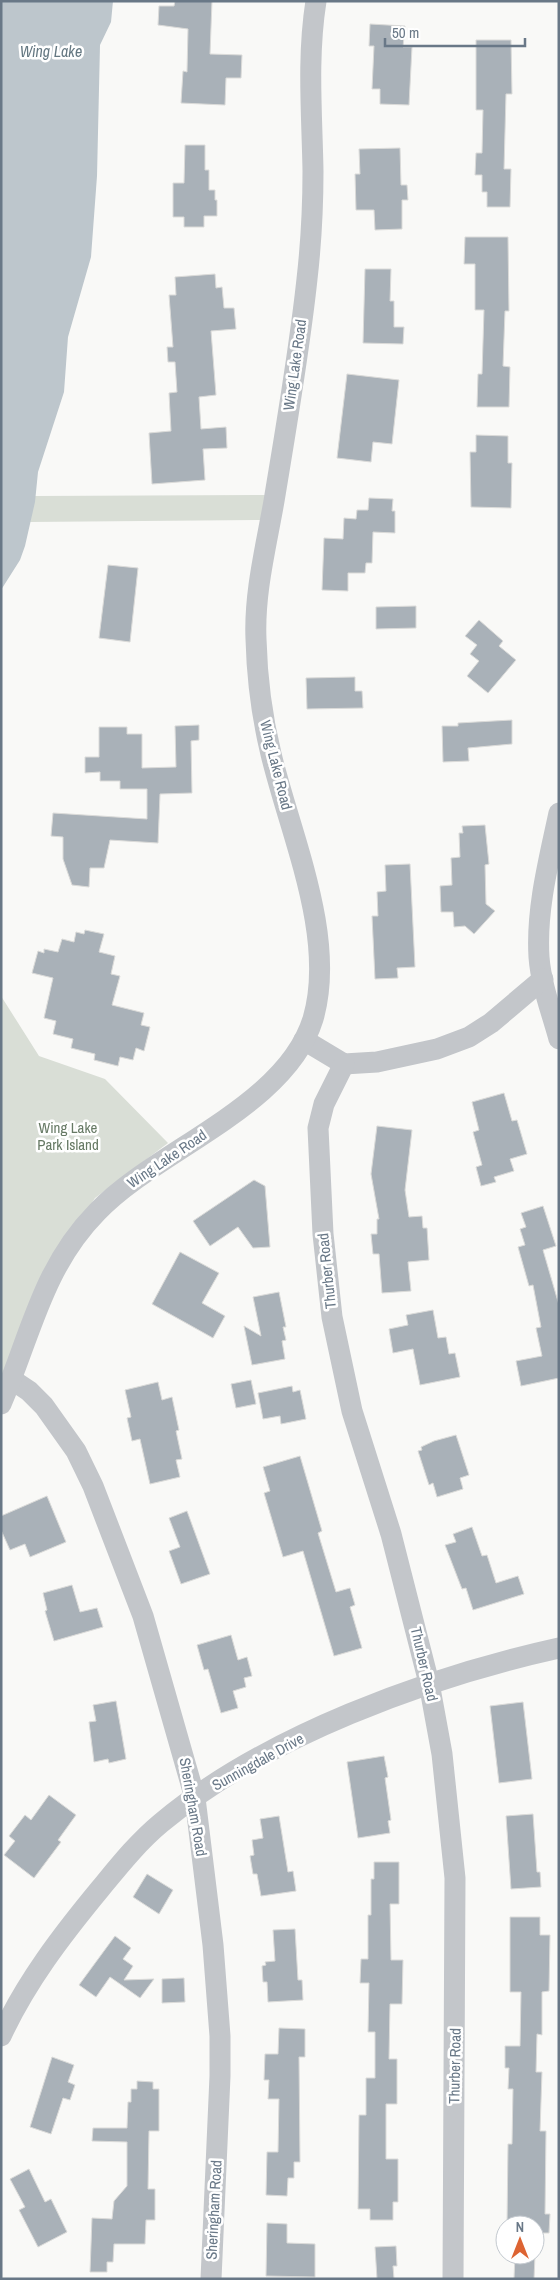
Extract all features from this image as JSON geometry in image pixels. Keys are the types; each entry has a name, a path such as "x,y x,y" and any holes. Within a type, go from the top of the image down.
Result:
{"street":[{"name":"Wing Lake Road","path":"1,1404 41,1296 52,1275 83,1227 128,1184 187,1146 255,1097 278,1075 304,1040 318,998 318,956 315,928 306,879 266,730 258,671 256,635 259,585 289,409 307,280 313,174 310,66 316,1"},
{"path":"559,813 540,914 539,959 559,1040"},
{"path":"304,1040 344,1064 378,1062 453,1044 492,1023 543,979"},
{"name":"Thurber Road","path":"344,1064 324,1104 318,1128 320,1187 331,1309 352,1411 391,1534 429,1683 443,1764 455,1878 453,2279"},
{"name":"Sheringham Road","path":"11,1379 29,1391 44,1406 76,1451 93,1486 143,1616 195,1798 213,1945 220,2036 211,2279"},
{"name":"Sunningdale Drive","path":"1,2036 30,1980 77,1916 129,1854 161,1823 195,1798 288,1743 429,1683 504,1661 559,1648"}],"green space":[{"path":"265,495 262,520 30,522 35,496"},
{"name":"Wing Lake Park Island","path":"1,996 39,1056 105,1079 168,1143 95,1198 69,1238 1,1383"}],"water":[{"name":"Wing Lake","path":"1,1 113,1 111,22 100,45 97,176 91,257 68,337 64,392 38,472 35,502 25,546 20,560 1,590"}],"building":[{"path":"175,1 212,1 210,54 242,55 241,78 226,78 225,105 181,103 183,71 187,72 188,29 158,25 159,6 174,6"},
{"path":"370,24 405,26 403,47 412,47 409,105 380,104 380,89 372,89 374,46 369,46"},
{"path":"476,40 511,40 512,94 506,94 504,169 511,169 510,207 487,207 487,192 482,192 482,175 475,175 476,153 482,153 483,110 476,110"},
{"path":"185,145 205,145 205,170 209,170 209,190 215,190 217,216 204,216 204,227 184,227 184,217 173,217 173,183 184,183"},
{"path":"400,148 401,185 407,185 408,200 402,200 402,229 375,230 374,210 356,210 355,174 360,174 359,149"},
{"path":"465,237 508,237 509,311 505,311 503,366 510,367 509,407 477,407 478,374 482,374 484,310 475,310 475,264 464,264"},
{"path":"365,269 391,269 390,301 394,301 394,327 404,327 403,344 363,343"},
{"path":"215,274 216,288 222,287 224,308 234,308 236,329 211,331 216,395 199,397 201,429 226,427 227,448 203,449 205,480 152,484 149,433 171,431 169,393 177,392 175,362 168,362 167,347 173,347 169,295 176,295 175,277"},
{"path":"347,374 399,380 392,444 373,442 371,462 337,458"},
{"path":"476,435 508,436 508,463 512,463 511,508 471,507 470,452 476,452"},
{"path":"369,498 393,499 392,511 395,511 395,533 373,532 372,563 366,563 365,573 348,573 348,591 322,590 324,538 343,539 344,518 356,519 357,510 368,510"},
{"path":"108,565 138,568 130,642 99,638"},
{"path":"416,606 416,628 376,629 376,607"},
{"path":"479,620 503,641 499,646 516,660 488,693 467,676 479,661 470,654 477,645 465,636"},
{"path":"355,677 355,691 362,691 363,708 307,709 306,678"},
{"path":"512,720 512,744 468,748 469,761 443,762 442,726 458,726 458,723"},
{"path":"199,725 199,740 191,741 192,793 160,794 158,843 110,840 104,868 90,868 89,887 72,885 63,859 63,837 51,836 53,813 147,819 147,789 120,789 120,781 100,781 100,772 85,773 85,757 99,757 99,727 127,727 127,734 142,734 142,768 176,767 175,726"},
{"path":"485,825 489,864 485,865 486,904 495,911 474,934 465,926 454,927 453,912 441,912 440,886 452,885 451,858 460,857 459,833 463,833 462,826"},
{"path":"410,864 415,967 397,968 398,978 375,979 372,916 378,916 377,892 386,891 385,865"},
{"path":"85,930 104,934 99,952 115,956 111,974 120,976 112,1005 144,1013 141,1025 150,1027 144,1051 136,1048 133,1060 120,1057 118,1066 94,1060 95,1054 71,1048 73,1039 53,1034 56,1021 44,1018 53,978 32,973 38,951 44,953 44,949 58,952 62,939 74,942 76,932 84,934"},
{"path":"504,1093 512,1121 517,1120 527,1154 510,1159 514,1171 494,1177 496,1182 481,1186 476,1167 482,1165 473,1132 479,1130 472,1102"},
{"path":"377,1126 412,1130 405,1190 409,1217 422,1216 423,1228 427,1228 429,1260 408,1262 411,1291 382,1293 379,1254 373,1254 371,1234 377,1234 377,1219 379,1219 371,1174"},
{"path":"254,1180 265,1186 270,1247 253,1248 238,1227 210,1246 193,1221"},
{"path":"543,1206 556,1246 543,1250 559,1305 559,1378 521,1386 516,1361 542,1356 536,1328 541,1327 533,1285 529,1286 518,1247 525,1245 520,1229 526,1227 521,1213"},
{"path":"180,1252 219,1273 202,1303 225,1316 213,1338 152,1304"},
{"path":"279,1292 286,1327 283,1327 286,1340 282,1341 285,1359 252,1365 244,1326 261,1336 253,1297"},
{"path":"433,1310 438,1338 446,1337 449,1354 455,1353 460,1377 420,1385 413,1349 393,1353 389,1329 408,1325 406,1315"},
{"path":"251,1380 256,1404 236,1408 231,1384"},
{"path":"158,1382 162,1400 172,1397 179,1430 176,1431 182,1459 176,1460 180,1477 150,1484 140,1439 132,1441 127,1418 131,1417 125,1390"},
{"path":"292,1386 293,1392 300,1390 306,1419 281,1424 280,1416 263,1419 258,1393"},
{"path":"456,1435 469,1475 460,1478 463,1489 437,1497 433,1483 429,1485 418,1451 422,1450 421,1447 434,1441"},
{"path":"300,1456 322,1531 318,1533 336,1592 350,1588 355,1605 350,1607 362,1648 334,1656 303,1551 283,1557 264,1493 270,1491 263,1467"},
{"path":"47,1496 66,1542 30,1557 25,1544 10,1550 1,1530 1,1516"},
{"path":"187,1511 210,1574 181,1584 169,1551 180,1547 169,1518"},
{"path":"472,1527 482,1556 487,1555 496,1583 518,1576 524,1594 473,1610 466,1588 462,1589 445,1545 456,1542 453,1534"},
{"path":"72,1585 80,1612 97,1608 103,1627 54,1641 45,1611 47,1610 43,1593"},
{"path":"231,1635 238,1660 247,1657 252,1676 244,1678 246,1687 233,1691 238,1708 221,1713 208,1669 204,1670 197,1645"},
{"path":"116,1701 126,1759 109,1763 108,1759 94,1762 89,1722 96,1721 93,1705"},
{"path":"523,1702 532,1779 499,1783 490,1706"},
{"path":"384,1756 388,1777 385,1778 391,1820 388,1821 390,1833 358,1838 347,1762"},
{"path":"49,1795 76,1815 58,1840 61,1842 34,1878 4,1855 15,1841 9,1836 25,1815 31,1820"},
{"path":"533,1814 537,1872 540,1872 541,1887 511,1889 506,1816"},
{"path":"279,1816 288,1872 293,1871 296,1891 261,1896 257,1874 253,1874 250,1856 254,1855 252,1840 263,1838 260,1819"},
{"path":"374,1862 399,1862 399,1904 390,1904 391,1960 403,1960 402,2004 390,2004 389,2059 397,2059 397,2104 386,2104 386,2159 398,2159 398,2202 393,2202 393,2220 370,2220 370,2209 358,2209 359,2115 366,2115 366,2078 375,2078 375,2032 368,2032 369,1983 360,1983 361,1959 368,1959 368,1915 371,1915 371,1879 374,1879"},
{"path":"147,1874 173,1890 159,1914 133,1897"},
{"path":"510,1917 540,1917 540,1935 550,1935 549,1991 542,1992 542,2035 537,2034 536,2072 542,2072 540,2131 546,2131 545,2214 550,2214 549,2233 545,2233 545,2215 507,2215 508,2144 512,2144 513,2089 508,2089 509,2068 505,2068 505,2046 520,2046 521,1992 510,1992"},
{"path":"295,1929 298,1980 302,1980 303,2000 268,2002 267,1982 263,1982 262,1966 266,1965 265,1962 275,1961 273,1930"},
{"path":"115,1936 131,1948 123,1959 133,1966 124,1980 154,1979 140,1998 110,1977 96,1997 79,1985"},
{"path":"184,1978 185,2002 162,2003 162,1979"},
{"path":"279,2028 305,2029 305,2057 299,2057 300,2162 294,2162 294,2178 288,2178 287,2196 266,2195 267,2152 278,2152 279,2099 268,2099 269,2080 264,2080 265,2054 278,2054"},
{"path":"52,2057 74,2065 68,2082 75,2085 70,2100 63,2098 51,2134 30,2127"},
{"path":"137,2081 153,2082 153,2089 159,2089 159,2131 149,2131 148,2189 155,2189 155,2220 146,2220 145,2244 114,2244 113,2262 107,2262 107,2272 90,2272 92,2218 112,2219 114,2201 127,2186 127,2142 92,2141 93,2128 127,2128 128,2102 131,2102 131,2089 137,2089"},
{"path":"29,2169 45,2202 51,2199 67,2232 38,2247 19,2210 25,2207 10,2179"},
{"path":"267,2223 287,2224 287,2243 315,2244 315,2277 266,2276"},
{"path":"396,2246 397,2266 393,2266 394,2279 377,2279 375,2247"},
{"path":"515,2265 535,2265 534,2279 514,2279"}]}
